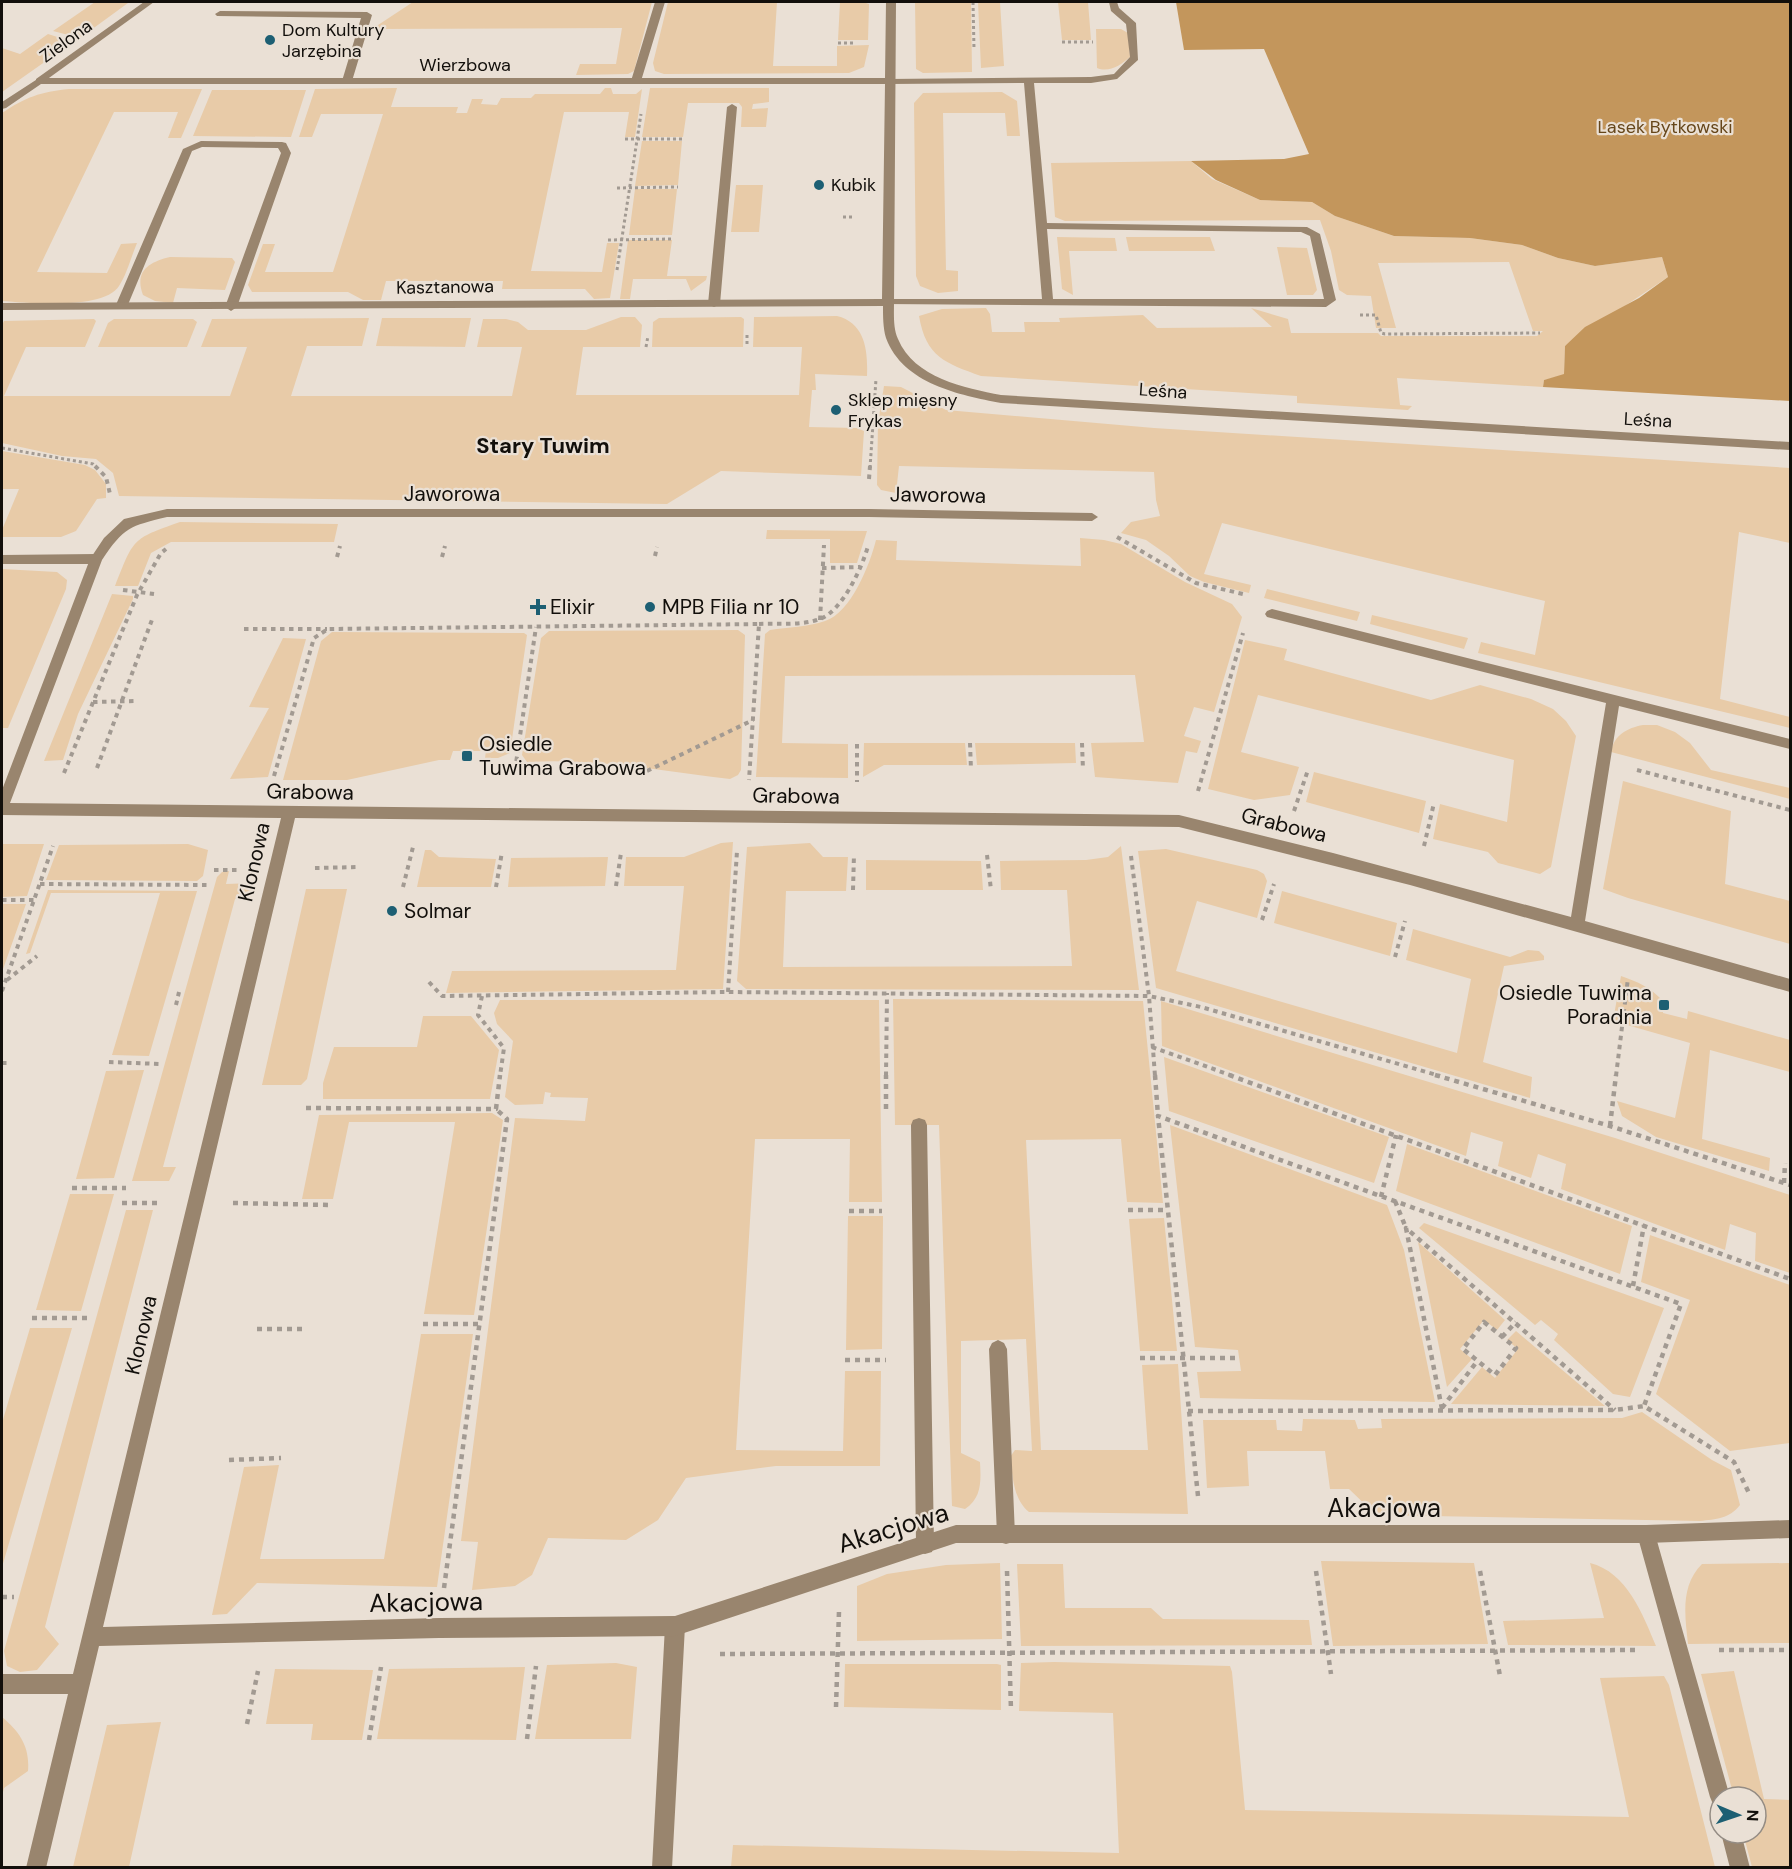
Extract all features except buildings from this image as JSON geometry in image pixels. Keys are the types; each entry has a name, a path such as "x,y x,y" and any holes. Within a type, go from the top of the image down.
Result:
{"street":[{"name":"Zielona","path":"2,106 149,2"},
{"path":"636,81 660,2"},
{"name":"Leśna","path":"891,2 888,302 893,342 911,366 932,380 968,393 1001,399 1791,446"},
{"name":"Wierzbowa","path":"39,81 1091,80 1117,76 1135,58 1131,24 1114,9 1113,2"},
{"path":"220,14 367,15 347,81"},
{"path":"1029,80 1048,302"},
{"path":"714,304 732,107"},
{"path":"121,307 188,149 201,144 282,145 286,153 231,307"},
{"name":"Kasztanowa","path":"2,307 888,302 1326,304 1330,300 1315,234 1303,229 1042,226"},
{"name":"Jaworowa","path":"2,808 96,558 128,522 167,513 868,513 1092,518"},
{"path":"2,560 96,558"},
{"path":"1272,614 1791,744"},
{"path":"1577,925 1613,700"},
{"name":"Grabowa","path":"2,808 289,813 1179,821 1276,844 1577,925 1791,986"},
{"name":"Klonowa","path":"36,1868 289,813"},
{"path":"919,1125 925,1545"},
{"path":"998,1349 1006,1535"},
{"name":"Akacjowa","path":"92,1638 439,1628 675,1626 956,1534 1646,1534 1791,1529"},
{"path":"1646,1534 1717,1785"},
{"path":"662,1868 675,1626"},
{"path":"2,1684 81,1684"},
{"path":"1734,1845 1740,1868"}],"path":[{"path":"1062,42 1093,42"},
{"path":"611,303 642,111"},
{"path":"625,139 683,139"},
{"path":"617,188 678,187"},
{"path":"608,240 671,239"},
{"path":"1381,333 1540,333"},
{"path":"244,629 759,624 820,620 844,594 861,567 868,549 872,418 876,377"},
{"path":"2,448 93,464 109,484 110,499"},
{"path":"820,620 824,541"},
{"path":"329,544 340,544 337,557"},
{"path":"435,544 445,544 442,557"},
{"path":"62,777 139,591 161,553 167,548 176,547"},
{"path":"1136,548 1162,563"},
{"path":"822,568 861,567"},
{"path":"124,590 154,594"},
{"path":"98,768 153,617"},
{"path":"749,784 759,624"},
{"path":"515,770 536,627"},
{"path":"270,787 314,638 328,629"},
{"path":"1197,794 1241,642"},
{"path":"93,702 135,701"},
{"path":"646,771 753,720"},
{"path":"1082,742 1083,770"},
{"path":"970,743 971,770"},
{"path":"857,744 857,783"},
{"path":"1604,761 1791,810"},
{"path":"1294,811 1308,770"},
{"path":"1424,847 1434,803"},
{"path":"403,887 414,842"},
{"path":"728,992 737,850"},
{"path":"1130,851 1149,996 1167,1210 1197,1487"},
{"path":"496,887 502,852"},
{"path":"616,886 621,853"},
{"path":"853,890 854,854"},
{"path":"987,855 991,890"},
{"path":"2,991 49,856"},
{"path":"315,868 359,867"},
{"path":"40,884 209,885"},
{"path":"1262,920 1274,884"},
{"path":"2,900 34,900"},
{"path":"1395,957 1405,921"},
{"path":"5,981 37,956"},
{"path":"1610,1126 1628,976"},
{"path":"429,982 442,996 728,992 1149,996 1201,1007 1610,1126 1791,1185"},
{"path":"176,1005 179,992"},
{"path":"886,1103 887,993"},
{"path":"482,996 478,1015 504,1048 496,1109"},
{"path":"1152,1047 1791,1279"},
{"path":"110,1062 160,1064"},
{"path":"2,1063 10,1063"},
{"path":"306,1108 496,1109 507,1119 439,1628"},
{"path":"1158,1116 1681,1304 1644,1406"},
{"path":"1381,1197 1396,1135"},
{"path":"1784,1183 1785,1162"},
{"path":"72,1188 126,1188"},
{"path":"1395,1201 1406,1228 1442,1409"},
{"path":"122,1203 163,1203"},
{"path":"232,1203 331,1205"},
{"path":"1128,1210 1167,1210"},
{"path":"849,1211 886,1211"},
{"path":"1633,1287 1644,1225"},
{"path":"1406,1228 1615,1410"},
{"path":"32,1318 90,1318"},
{"path":"1484,1322 1502,1337 1516,1348 1495,1375 1463,1349 1484,1322"},
{"path":"1502,1337 1516,1322"},
{"path":"423,1324 480,1324"},
{"path":"257,1329 306,1329"},
{"path":"1140,1358 1183,1356 1239,1358"},
{"path":"845,1360 886,1360"},
{"path":"1442,1409 1478,1360"},
{"path":"1188,1411 1615,1410 1644,1406 1734,1462 1767,1530"},
{"path":"229,1460 281,1458"},
{"path":"1310,1534 1331,1674"},
{"path":"1006,1535 1011,1711"},
{"path":"1473,1535 1500,1676"},
{"path":"2,1597 14,1598"},
{"path":"725,1654 1791,1650"},
{"path":"836,1707 837,1653"},
{"path":"527,1739 538,1656"},
{"path":"369,1740 383,1658"},
{"path":"247,1724 261,1659"}],"shaded area":[{"path":"95,2 128,3 80,38 53,31"},
{"path":"413,2 652,2 634,71 628,74 576,75 580,64 616,64 622,28 372,29"},
{"path":"668,2 777,2 773,66 837,66 837,46 869,45 864,67 849,73 664,74 655,71 653,63"},
{"path":"840,2 869,4 868,40 838,40"},
{"path":"915,2 971,2 972,72 923,73 916,69"},
{"path":"978,2 1000,2 1004,66 981,68"},
{"path":"1058,2 1088,2 1091,40 1062,40"},
{"path":"1096,29 1121,29 1128,33 1130,57 1110,69 1097,68"},
{"path":"48,34 73,42 2,92 2,48 20,54"},
{"path":"397,88 391,107 458,107 456,113 467,113 472,99 483,99 481,104 497,105 501,98 531,98 535,94 600,94 605,88 611,88 613,94 636,94 642,89 635,137 625,137 629,112 564,112 531,271 602,272 607,243 619,243 610,298 594,299 585,289 502,289 503,281 386,281 381,300 363,300 348,292 252,292 248,285 263,244 275,244 265,272 333,272 383,114 321,114 312,137 299,137 315,89"},
{"path":"650,88 769,88 769,102 753,104 752,109 768,108 766,127 741,127 742,107 739,103 688,103 683,137 642,137"},
{"path":"69,89 202,89 181,138 168,138 178,112 114,112 37,272 107,273 121,244 137,243 119,286 111,294 83,302 3,301 2,113 34,96"},
{"path":"212,90 306,90 291,137 193,136"},
{"path":"1002,92 1017,101 1020,136 1007,136 1005,113 943,113 946,270 958,271 958,291 938,293 920,286 916,276 914,103 923,93"},
{"path":"642,141 682,141 678,185 635,186"},
{"path":"1191,161 1212,179 1260,200 1312,202 1335,216 1394,236 1470,238 1522,245 1558,258 1595,266 1662,257 1668,277 1565,346 1564,375 1544,380 1543,387 1397,378 1400,405 1412,406 1408,410 1297,403 1297,396 981,376 947,362 932,350 922,330 919,316 942,309 986,308 990,314 992,332 1025,332 1024,322 1060,322 1059,318 1143,315 1157,328 1272,327 1251,308 1288,319 1291,333 1378,333 1381,336 1537,336 1543,331 1533,331 1509,262 1378,263 1396,328 1376,328 1371,296 1347,295 1339,290 1331,251 1320,220 1065,221 1055,217 1051,163"},
{"path":"736,185 763,185 759,232 731,232"},
{"path":"635,189 677,189 672,235 629,235"},
{"path":"1057,237 1115,238 1117,251 1069,251 1073,295 1062,289"},
{"path":"1126,237 1210,237 1215,251 1129,251"},
{"path":"628,240 672,240 667,276 707,276 706,280 691,291 686,279 633,279 630,299 620,299"},
{"path":"1277,247 1307,248 1317,290 1313,295 1287,295"},
{"path":"170,257 232,258 235,262 225,290 177,288 173,303 155,301 143,295 140,280 145,269"},
{"path":"837,316 854,325 863,339 867,357 867,376 815,374 816,390 812,390 809,427 857,428 864,431 861,476 721,471 667,504 119,496 113,473 96,459 62,456 2,443 2,325 4,321 94,319 96,321 85,347 26,347 4,396 230,396 247,347 201,347 212,319 369,318 362,346 307,346 291,396 512,396 522,347 477,347 483,319 506,319 518,322 528,330 586,330 621,317 635,317 642,325 640,347 583,347 576,395 799,395 802,347 753,347 754,317"},
{"path":"741,317 744,319 743,347 652,347 653,322 659,318"},
{"path":"382,318 471,318 465,347 376,346"},
{"path":"114,319 193,319 197,322 187,347 98,347 108,323"},
{"path":"884,386 901,387 946,410 1154,428 1790,468 1790,543 1739,532 1720,699 1790,717 1790,728 1478,653 1481,642 1535,655 1545,601 1222,523 1204,574 1251,585 1249,593 1204,582 1190,576 1169,556 1146,540 1121,533 1131,522 1160,516 1156,500 1154,472 899,466 896,493 881,490 877,485 878,423"},
{"path":"2,451 85,465 95,470 106,484 106,498 97,499 76,531 61,537 2,537 2,530 19,489 2,489"},
{"path":"180,522 338,524 334,542 171,542 151,553 138,586 115,586 126,559 136,543 143,537"},
{"path":"767,530 867,531 857,563 830,563 830,539 766,539"},
{"path":"1080,538 1121,544 1185,582 1232,604 1242,617 1214,712 1194,707 1184,736 1201,741 1197,753 1186,751 1178,783 1095,777 1091,743 1144,742 1135,675 785,676 782,743 848,744 848,778 756,777 765,634 770,630 812,625 834,616 851,598 858,586 876,540 897,541 896,560 1081,566"},
{"path":"2,569 57,572 67,580 66,589 8,728 2,728"},
{"path":"1267,589 1360,612 1357,621 1264,598"},
{"path":"112,594 133,596 133,599 78,714 63,760 44,761"},
{"path":"1372,615 1468,638 1464,649 1370,624"},
{"path":"738,630 745,635 741,770 738,775 730,779 604,764 527,762 522,755 541,638 549,631"},
{"path":"332,632 524,633 527,635 510,753 498,758 485,758 486,751 453,751 450,760 439,760 347,780 283,780 321,641"},
{"path":"283,638 306,639 268,777 230,779 269,708 249,707"},
{"path":"1245,640 1287,649 1284,660 1431,700 1480,685 1531,699 1553,709 1566,721 1576,736 1551,867 1540,874 1498,863 1488,852 1433,839 1440,804 1507,822 1514,760 1258,695 1241,752 1299,767 1290,795 1254,800 1208,789"},
{"path":"1643,725 1657,725 1675,732 1690,743 1711,770 1790,788 1790,799 1611,752 1615,741 1622,733"},
{"path":"864,743 965,743 967,765 884,765 863,777"},
{"path":"975,743 1075,743 1076,763 977,765"},
{"path":"1314,772 1426,801 1419,833 1306,802"},
{"path":"1623,781 1731,811 1725,884 1790,901 1790,944 1603,889"},
{"path":"733,842 723,989 446,993 452,971 676,970 684,886 624,886 626,857 684,857 721,843"},
{"path":"810,843 823,857 848,857 846,891 786,891 783,967 1072,966 1067,890 1001,890 1000,861 1086,860 1108,857 1121,846 1139,990 746,989 737,981 747,847"},
{"path":"2,844 44,844 27,896 2,897"},
{"path":"188,844 208,850 203,876 197,881 46,880 59,845"},
{"path":"1166,849 1257,870 1264,874 1267,881 1257,918 1197,901 1176,971 1457,1053 1471,979 1406,960 1413,929 1510,957 1528,950 1539,951 1544,956 1544,960 1504,966 1483,1062 1532,1077 1530,1098 1156,988 1138,851"},
{"path":"425,850 431,850 439,857 496,859 491,887 417,887"},
{"path":"608,857 605,886 508,887 511,858"},
{"path":"866,860 981,861 983,890 866,890"},
{"path":"229,871 226,884 254,883 251,899 235,899 163,1167 176,1167 169,1181 132,1181 217,877 222,872"},
{"path":"306,889 347,889 307,1079 301,1085 262,1085"},
{"path":"48,890 197,891 149,1056 112,1055 160,893 51,893 30,953 26,954"},
{"path":"1282,891 1397,923 1390,956 1274,923"},
{"path":"2,904 26,904 2,972"},
{"path":"1621,976 1644,985 1658,996 1663,1001 1663,1013 1687,1019 1688,1011 1790,1040 1790,1072 1710,1050 1702,1139 1770,1158 1769,1171 1656,1137 1622,1116 1617,1101 1675,1118 1690,1043 1613,1021"},
{"path":"893,999 1143,1001 1163,1203 1127,1202 1121,1139 1026,1140 1041,1450 1148,1450 1142,1365 1178,1364 1188,1514 1029,1512 1024,1507 1015,1487 1010,1457 1015,1450 1032,1451 1026,1339 961,1341 961,1453 980,1462 980,1482 975,1500 971,1505 965,1509 952,1506 939,1125 895,1125"},
{"path":"500,1000 879,1000 882,1202 849,1202 850,1139 755,1139 736,1450 843,1451 845,1371 881,1371 880,1466 776,1466 686,1478 658,1520 626,1540 548,1538 532,1575 515,1586 472,1590 478,1542 461,1541 515,1118 585,1121 588,1098 550,1097 551,1093 545,1092 543,1104 515,1105 505,1097 513,1041 497,1024 494,1013"},
{"path":"1161,1001 1615,1138 1790,1195 1790,1273 1755,1261 1756,1233 1730,1224 1725,1250 1561,1189 1566,1164 1538,1154 1531,1178 1498,1166 1503,1142 1471,1132 1466,1156 1162,1046"},
{"path":"423,1016 471,1016 499,1050 490,1099 323,1099 323,1083 334,1047 417,1047"},
{"path":"1164,1057 1389,1137 1374,1183 1169,1111"},
{"path":"144,1070 114,1178 76,1179 106,1071"},
{"path":"492,1113 503,1120 474,1315 424,1314 455,1122 349,1122 333,1199 302,1199 319,1115"},
{"path":"1170,1125 1387,1205 1404,1250 1435,1402 1200,1398 1197,1372 1241,1371 1238,1350 1195,1347"},
{"path":"1407,1144 1632,1226 1620,1274 1396,1191"},
{"path":"70,1194 114,1194 81,1311 36,1310"},
{"path":"126,1210 153,1210 45,1627 59,1644 37,1670 20,1672 7,1666 4,1651"},
{"path":"848,1216 883,1216 882,1349 846,1350"},
{"path":"1164,1218 1177,1351 1140,1351 1129,1219"},
{"path":"1424,1223 1664,1308 1630,1397 1613,1394 1554,1340 1558,1334 1541,1320 1535,1325 1419,1228"},
{"path":"1650,1235 1790,1285 1790,1443 1730,1451 1656,1394 1690,1300 1641,1282"},
{"path":"1418,1242 1505,1320 1497,1330 1484,1320 1460,1349 1472,1359 1447,1387"},
{"path":"30,1328 72,1328 2,1567 2,1423"},
{"path":"1516,1331 1605,1406 1451,1404 1482,1367 1495,1378 1518,1349 1507,1340"},
{"path":"421,1334 473,1334 437,1587 257,1583 227,1614 212,1615 244,1467 279,1465 260,1559 384,1559"},
{"path":"1642,1412 1712,1460 1731,1470 1740,1505 1736,1510 1722,1518 1700,1521 1376,1515 1349,1489 1330,1489 1325,1451 1247,1451 1249,1486 1207,1488 1203,1420 1276,1420 1277,1430 1302,1431 1303,1419 1355,1420 1358,1429 1382,1428 1381,1419 1622,1418"},
{"path":"1321,1561 1474,1563 1488,1644 1333,1646"},
{"path":"1000,1563 1002,1639 857,1641 857,1586 887,1574 946,1565"},
{"path":"1590,1563 1614,1575 1624,1585 1639,1608 1656,1646 1508,1645 1503,1621 1604,1618"},
{"path":"1790,1563 1790,1643 1688,1644 1685,1612 1687,1592 1690,1582 1702,1564"},
{"path":"1017,1564 1063,1564 1065,1608 1151,1608 1163,1619 1309,1620 1312,1645 1021,1646"},
{"path":"616,1663 637,1667 631,1739 535,1739 547,1665"},
{"path":"1021,1663 1230,1666 1245,1810 1629,1817 1600,1678 1664,1676 1669,1685 1715,1867 731,1867 733,1845 1119,1853 1113,1713 1019,1711"},
{"path":"845,1664 1001,1665 1001,1710 844,1707"},
{"path":"525,1667 516,1740 377,1739 389,1669"},
{"path":"275,1669 373,1670 362,1740 311,1740 313,1724 266,1724"},
{"path":"1734,1671 1761,1785 1731,1785 1701,1674"},
{"path":"2,1717 23,1741 28,1771 4,1788 2,1796"},
{"path":"161,1722 129,1867 73,1867 107,1725"},
{"path":"1768,1799 1790,1800 1790,1867 1752,1867 1746,1845 1768,1845"}],"green space":[{"name":"Lasek Bytkowski","path":"1176,2 1790,2 1790,401 1543,387 1544,380 1564,374 1565,346 1585,327 1639,298 1668,277 1662,257 1595,266 1558,258 1522,245 1470,238 1394,236 1335,216 1312,202 1260,200 1216,180 1191,161 1284,159 1309,154 1264,49 1184,50"}],"place":[{"name":"Dom Kultury Jarzębina","path":"270,40"},
{"name":"Kubik","path":"819,185"},
{"name":"Sklep mięsny Frykas","path":"836,410"},
{"name":"Elixir","path":"538,607"},
{"name":"MPB Filia nr 10","path":"650,607"},
{"name":"Osiedle Tuwima Grabowa","path":"467,756"},
{"name":"Solmar","path":"392,911"},
{"name":"Osiedle Tuwima Poradnia","path":"1664,1005"}],"district":[{"name":"Stary Tuwim","path":"543,445"}]}
